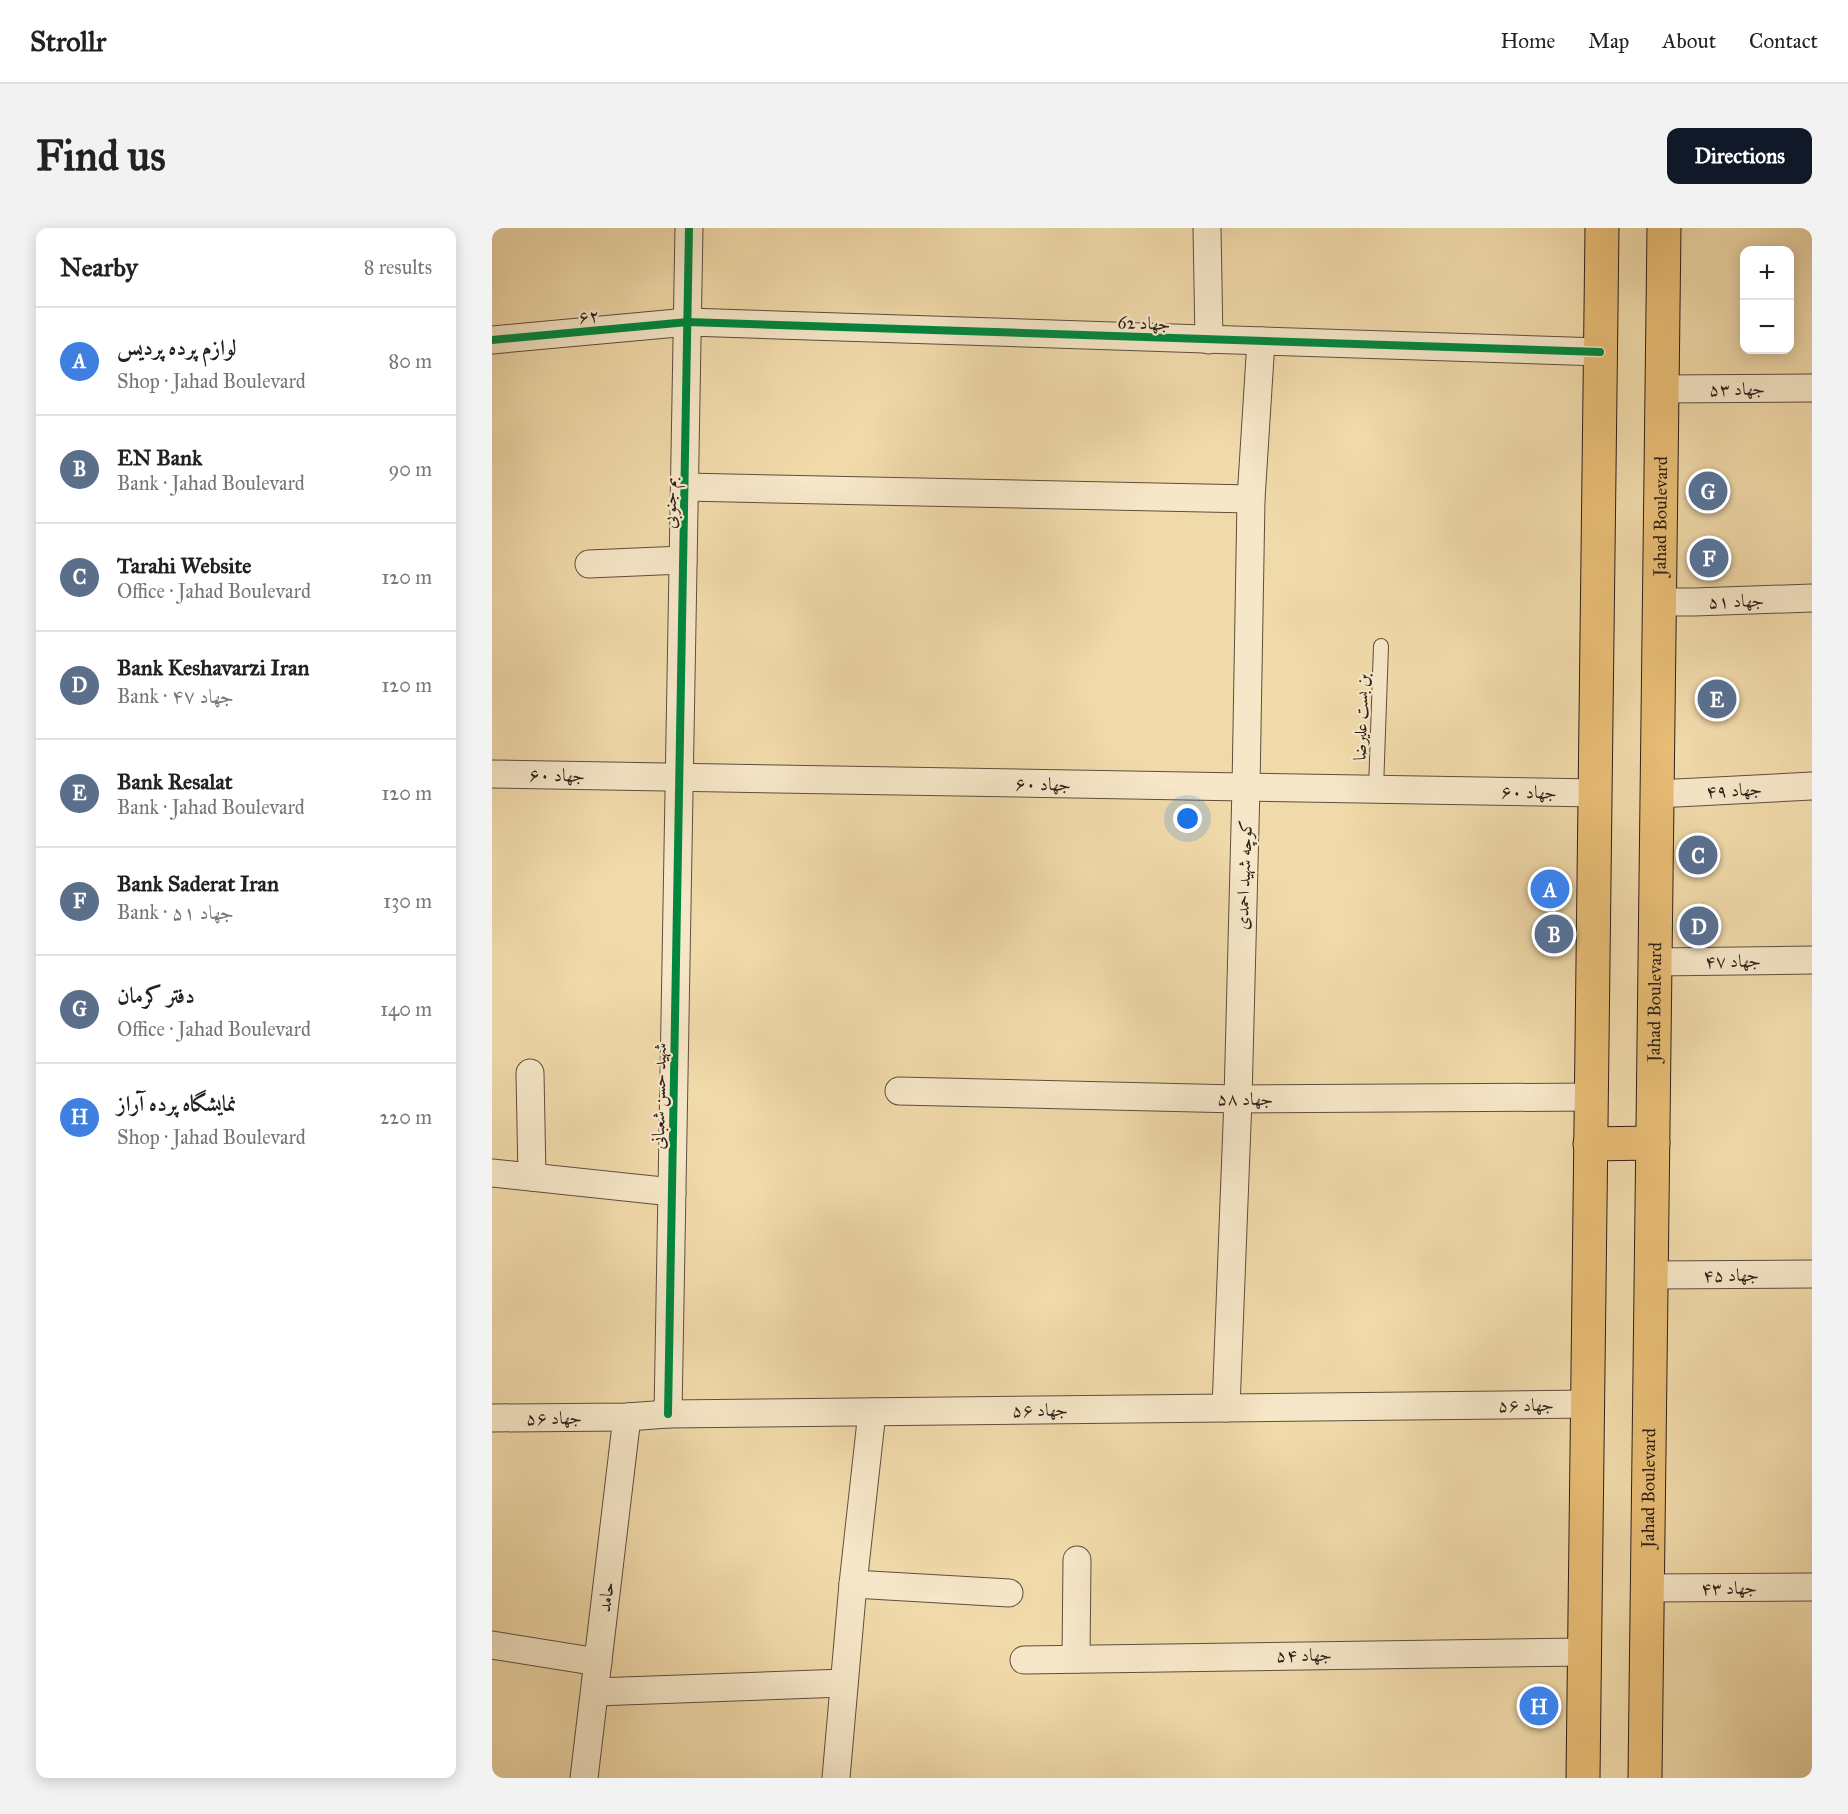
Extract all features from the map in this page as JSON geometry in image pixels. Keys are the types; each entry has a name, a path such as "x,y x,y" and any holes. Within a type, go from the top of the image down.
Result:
{"main road":[{"path":"1583,1778 1602,228"},
{"name":"Jahad Boulevard","path":"1645,1778 1664,228"},
{"path":"1590,1144 1653,1143"}],"street":[{"name":"بم جنوبی","path":"680,778 690,228"},
{"path":"1207,228 1209,340"},
{"name":"۶۲","path":"492,340 688,322"},
{"name":"جهاد 62","path":"688,322 1600,352"},
{"name":"کوچه شهید احمدی","path":"1226,1408 1238,1099 1251,499 1261,341"},
{"name":"جهاد ۵۳","path":"1662,389 1812,388"},
{"path":"685,487 1251,499"},
{"path":"589,564 683,560"},
{"name":"جهاد ۵۱","path":"1659,602 1812,598"},
{"name":"جهاد ۶۰","path":"492,774 1595,793"},
{"name":"شهید حسن شعبانی","path":"668,1414 680,778"},
{"name":"جهاد ۴۹","path":"1657,794 1812,786"},
{"name":"جهاد ۴۷","path":"1655,962 1812,960"},
{"path":"530,1073 532,1177"},
{"name":"جهاد ۵۸","path":"899,1091 1238,1099 1591,1097"},
{"path":"492,1173 672,1192"},
{"name":"جهاد ۴۵","path":"1651,1275 1812,1274"},
{"name":"جهاد ۵۶","path":"492,1418 1587,1404"},
{"path":"836,1778 853,1584 872,1412"},
{"name":"حامد","path":"585,1778 627,1417"},
{"path":"1076,1659 1077,1560"},
{"path":"853,1584 1009,1593"},
{"name":"جهاد ۴۳","path":"1647,1588 1812,1587"},
{"path":"492,1645 598,1662"},
{"name":"جهاد ۵۴","path":"1024,1660 1584,1652"},
{"path":"595,1692 844,1683"}],"lane":[{"name":"بن بست علیرضا","path":"1376,789 1381,646"}],"cycle path":[{"path":"668,1414 689,228"},
{"path":"492,340 688,322 1600,352"}],"place":[{"name":"دفتر کرمان","path":"1708,491"},
{"name":"Bank Saderat Iran","path":"1709,558"},
{"name":"Bank Resalat","path":"1717,699"},
{"name":"Tarahi Website","path":"1698,855"},
{"name":"لوازم پرده پردیس","path":"1550,889"},
{"name":"Bank Keshavarzi Iran","path":"1699,926"},
{"name":"EN Bank","path":"1554,934"},
{"name":"نمایشگاه پرده آراز","path":"1539,1706"}]}
